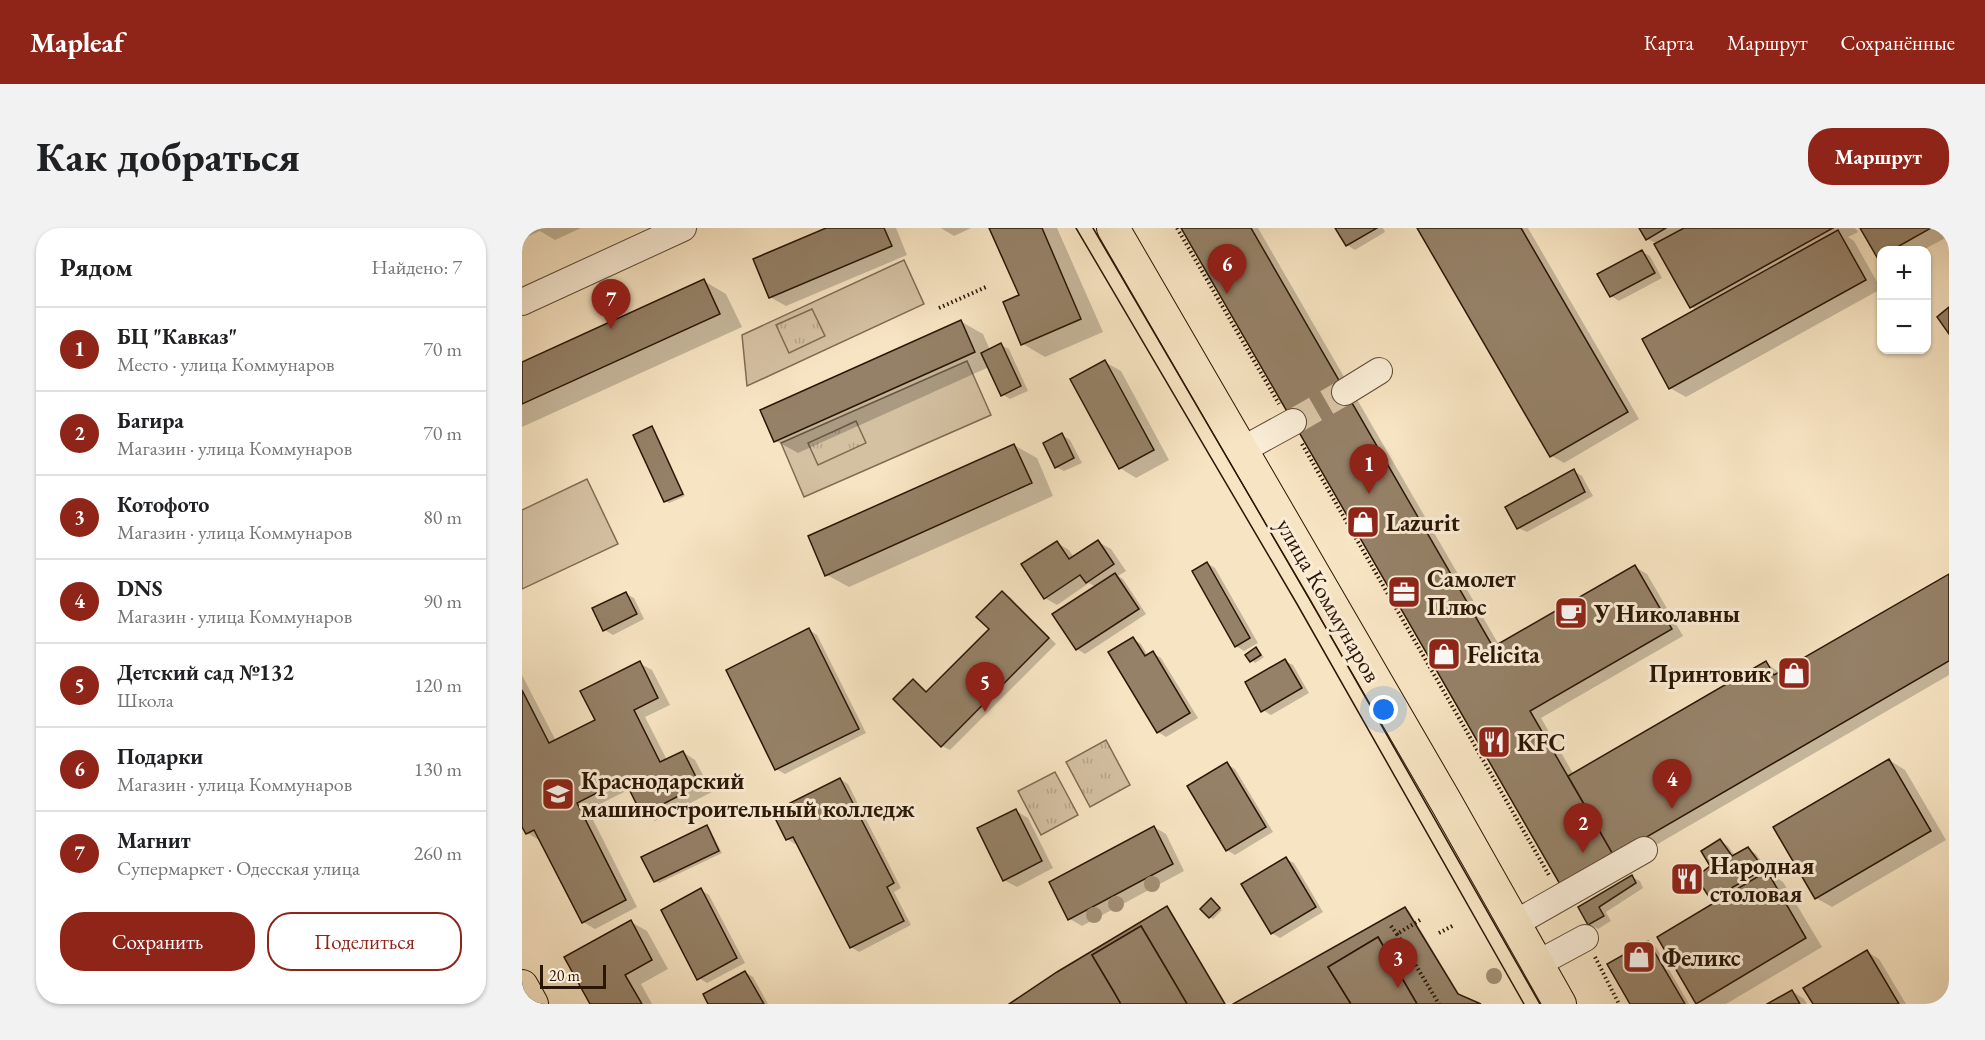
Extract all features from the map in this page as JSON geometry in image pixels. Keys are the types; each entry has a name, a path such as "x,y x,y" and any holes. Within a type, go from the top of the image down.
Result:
{"main road":[{"name":"улица Коммунаров","path":"1113,228 1440,792 1560,1004"},
{"path":"522,986 532,1004"}],"street":[{"path":"522,302 683,228"},
{"path":"1345,392 1379,371"},
{"path":"1242,450 1292,423"},
{"path":"1514,924 1644,850"},
{"path":"1537,964 1585,938"}],"path":[{"path":"1177,228 1292,423 1562,897"},
{"path":"939,308 986,287"},
{"path":"1397,934 1420,920"},
{"path":"1439,933 1454,925"},
{"path":"1391,926 1439,1004"},
{"path":"1585,938 1619,1004"}],"green space":[{"path":"904,260 924,304 747,386 742,335"},
{"path":"812,309 825,336 789,353 776,325"},
{"path":"967,361 991,415 804,497 781,443"},
{"path":"856,421 866,443 818,465 808,443"},
{"path":"587,479 618,544 522,589 522,510"},
{"path":"1106,740 1130,785 1090,807 1066,762"},
{"path":"1055,772 1078,815 1041,835 1018,791"}],"building":[{"path":"826,228 884,228 892,246 769,298 753,259"},
{"path":"989,228 1042,228 1081,319 1021,345 1003,302 1019,295"},
{"path":"1181,228 1251,228 1493,647 1635,565 1672,629 1530,711 1614,856 1561,886"},
{"path":"1335,228 1377,228 1346,246"},
{"path":"1417,228 1521,228 1628,412 1550,457"},
{"path":"1639,228 1666,228 1646,240"},
{"path":"1684,228 1833,228 1690,308 1654,244"},
{"path":"1860,228 1931,228 1899,246 1877,246 1877,257"},
{"path":"1838,230 1866,280 1669,389 1642,339"},
{"path":"1642,250 1655,273 1610,297 1597,274"},
{"path":"704,279 720,314 522,404 522,362"},
{"path":"1949,307 1949,334 1937,317"},
{"path":"961,320 975,352 774,442 760,410"},
{"path":"1001,343 1021,386 1001,396 981,353"},
{"path":"1105,360 1154,450 1119,469 1070,379"},
{"path":"652,426 683,494 664,502 633,435"},
{"path":"1062,433 1074,458 1055,468 1043,443"},
{"path":"1014,444 1032,483 825,576 808,536"},
{"path":"1574,469 1585,492 1517,529 1505,507"},
{"path":"1098,540 1114,564 1086,583 1080,575 1044,599 1021,564 1057,541 1069,559"},
{"path":"1207,562 1250,638 1235,647 1192,571"},
{"path":"1115,573 1139,609 1076,650 1052,614"},
{"path":"1949,574 1949,661 1614,856 1568,776 1766,661 1774,675"},
{"path":"1002,591 1049,638 941,747 893,699 913,679 926,692 989,629 976,617"},
{"path":"626,592 637,614 603,631 592,608"},
{"path":"809,628 859,729 775,770 726,670"},
{"path":"1133,637 1145,656 1153,651 1190,713 1157,733 1108,652"},
{"path":"1256,647 1261,655 1250,662 1245,655"},
{"path":"1285,659 1302,688 1261,712 1245,682"},
{"name":"Краснодарский машиностроительный колледж","path":"640,661 658,698 634,710 660,762 683,751 700,785 642,815 624,779 577,803 626,900 582,923 534,830 526,834 522,827 522,690 549,743 595,720 580,691"},
{"path":"1889,759 1931,831 1815,899 1773,827"},
{"path":"1227,762 1266,827 1226,851 1187,786"},
{"path":"840,778 894,883 887,887 904,921 850,948 793,837 786,840 772,812"},
{"path":"1016,809 1042,861 1003,881 977,828"},
{"path":"707,825 719,851 654,882 641,857"},
{"path":"1154,826 1173,864 1068,920 1049,882"},
{"path":"1720,839 1732,856 1748,847 1764,869 1711,900 1696,877 1710,866 1701,851"},
{"path":"1286,857 1316,907 1271,934 1241,884"},
{"path":"1767,871 1806,938 1696,1004 1657,937"},
{"path":"1632,875 1636,883 1599,907 1604,916 1588,925 1578,907"},
{"path":"701,888 737,958 697,980 661,910"},
{"path":"1211,898 1220,908 1209,918 1200,909"},
{"path":"1167,906 1225,1004 1187,1004 1141,926 1092,955 1121,1004 1009,1004 1057,972"},
{"path":"1405,907 1458,994 1481,1004 1417,1004 1378,937 1328,967 1351,1004 1233,1004"},
{"path":"631,920 652,960 625,975 642,1004 590,1004 564,957"},
{"path":"1141,926 1187,1004 1121,1004 1092,955"},
{"path":"1378,937 1417,1004 1351,1004 1328,967"},
{"path":"1648,941 1685,1004 1630,1004 1607,964"},
{"path":"1867,950 1899,1004 1813,1004 1803,988"},
{"path":"745,971 764,1004 708,1004 703,994"},
{"path":"1792,990 1800,1004 1767,1004"}],"tunnel":[{"path":"1293,422 1345,392"}],"tram line":[{"path":"1076,228 1297,604 1524,1004"},
{"path":"1093,228 1309,598 1540,1004"}],"place":[{"name":"Подарки","path":"1227,294"},
{"name":"Магнит","path":"611,329"},
{"name":"БЦ \"Кавказ\"","path":"1369,494"},
{"name":"Lazurit","path":"1363,522"},
{"name":"Самолет Плюс","path":"1404,592"},
{"name":"У Николавны","path":"1571,613"},
{"name":"Felicita","path":"1444,654"},
{"name":"Принтовик","path":"1794,673"},
{"name":"Детский сад №132","path":"985,712"},
{"name":"KFC","path":"1494,742"},
{"name":"Краснодарский машиностроительный колледж","path":"558,794"},
{"name":"DNS","path":"1672,809"},
{"name":"Багира","path":"1583,853"},
{"name":"Народная столовая","path":"1687,879"},
{"name":"Феликс","path":"1639,957"},
{"name":"Котофото","path":"1398,988"}]}
